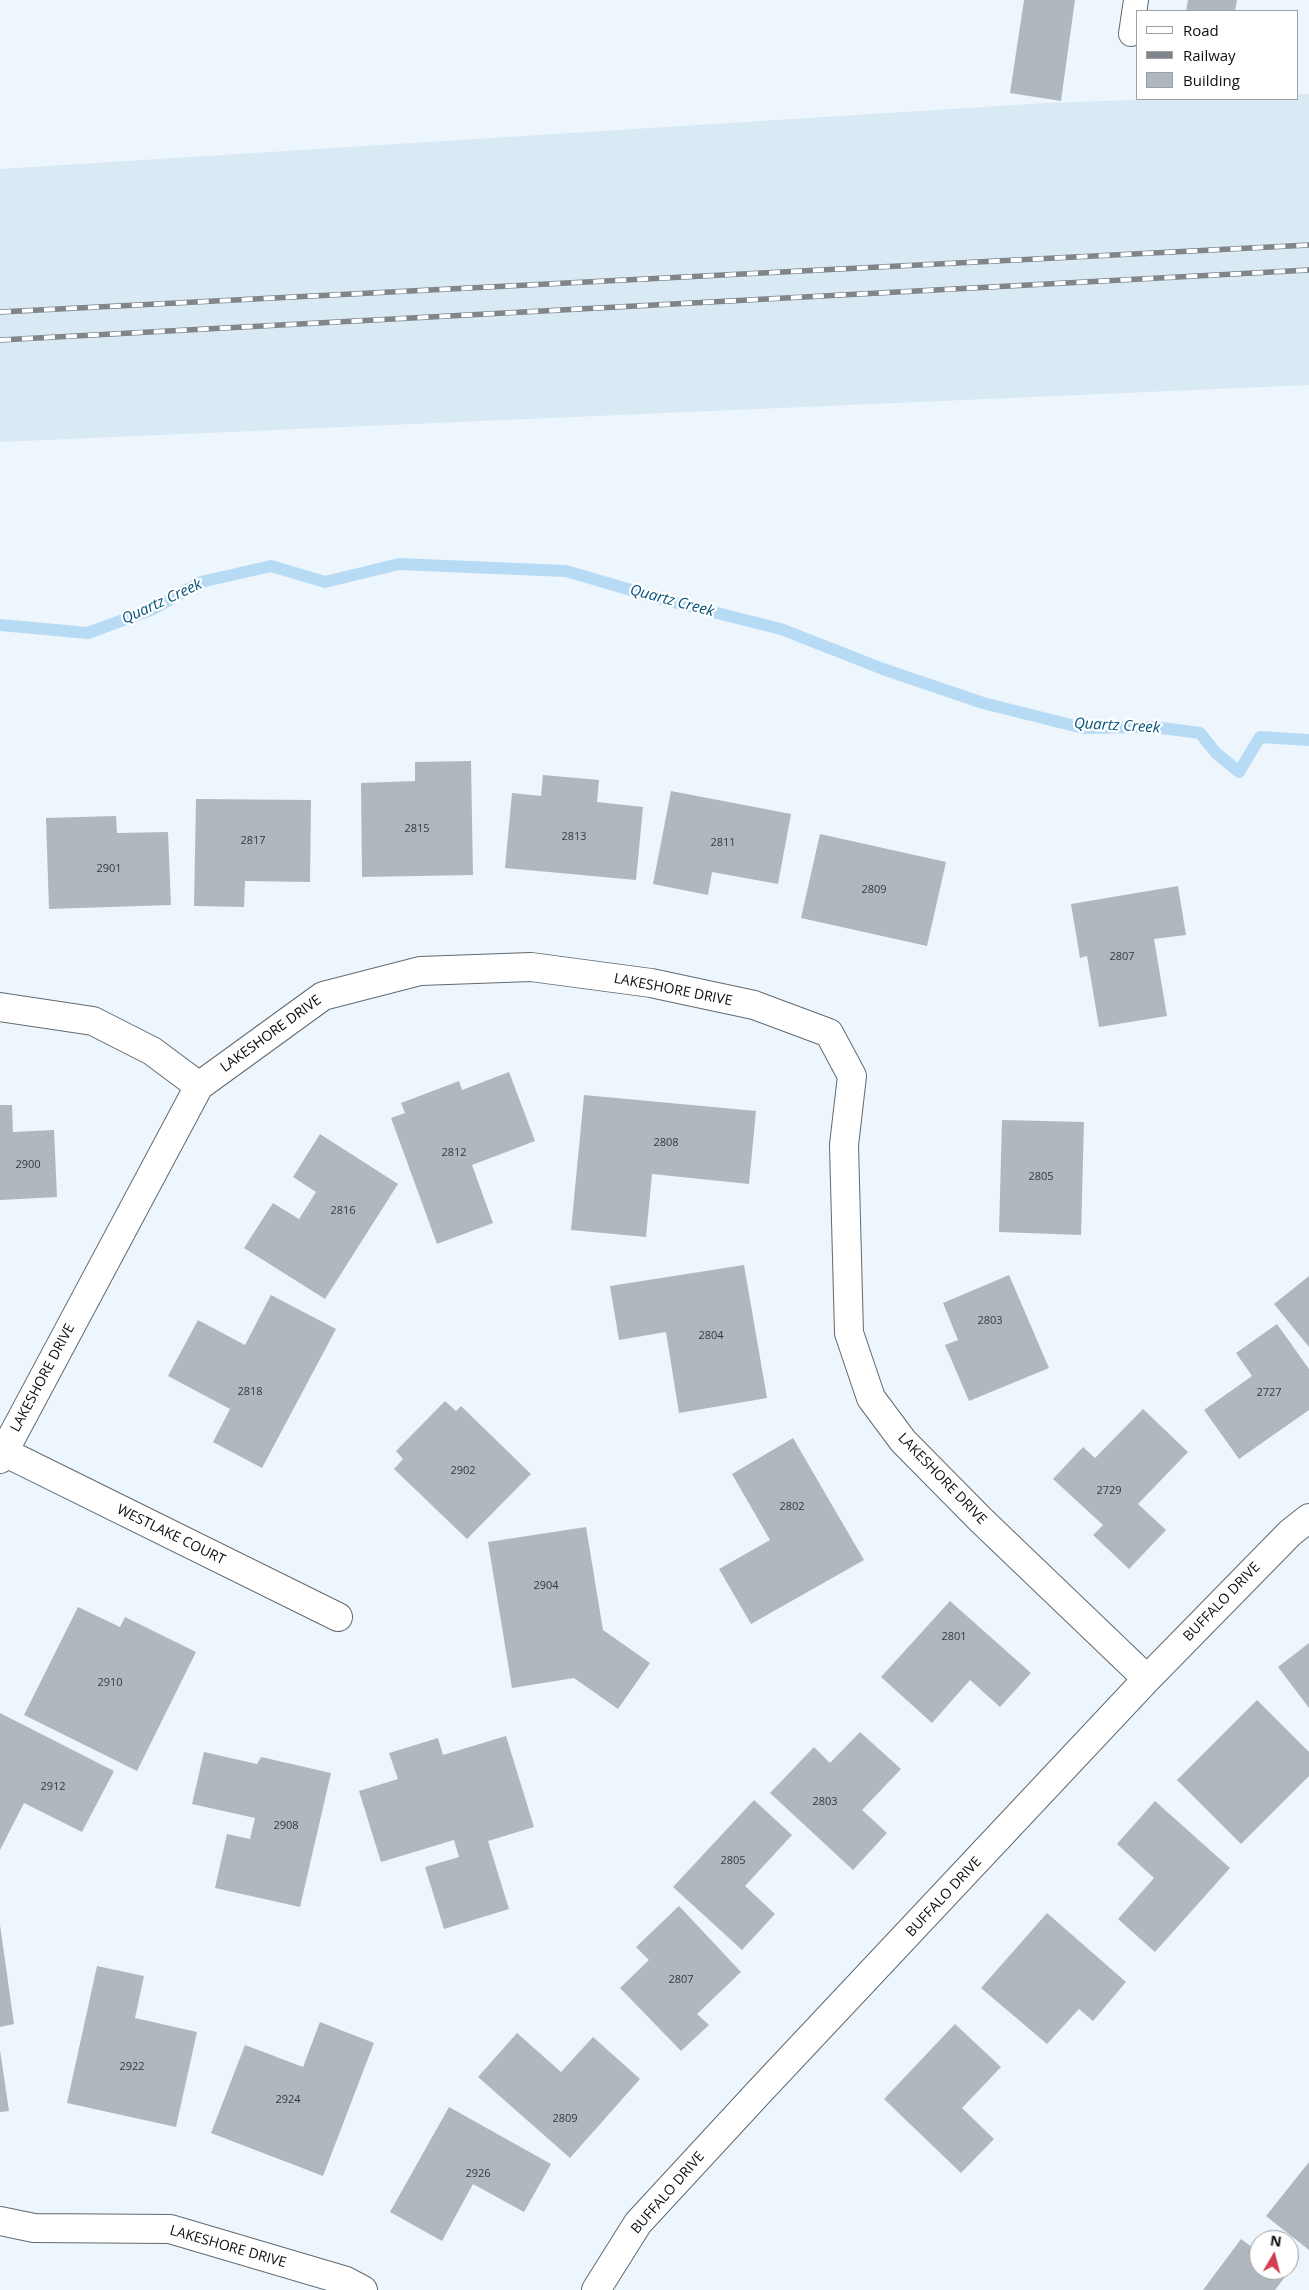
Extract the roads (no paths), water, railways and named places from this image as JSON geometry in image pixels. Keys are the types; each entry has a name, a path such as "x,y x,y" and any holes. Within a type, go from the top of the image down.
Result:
{"street":[{"name":"LAKESHORE DRIVE","path":"2,1456 199,1086 323,996 420,971 531,967 651,983 754,1005 828,1033 852,1076 844,1145 849,1333 872,1398 903,1441 981,1520 1148,1679"},
{"path":"0,1007 93,1021 152,1051 199,1086"},
{"name":"WESTLAKE COURT","path":"2,1456 338,1617"},
{"name":"BUFFALO DRIVE","path":"596,2290 638,2223 1148,1679 1290,1533 1309,1518"},
{"name":"LAKESHORE DRIVE","path":"0,2221 34,2228 170,2229 346,2281 363,2290"}],"lane":[{"path":"1131,34 1136,0"}],"waterway":[{"name":"Quartz Creek","path":"0,625 88,633 153,609 201,582 271,566 325,582 399,564 566,571 665,600 781,629 883,669 983,703 1083,728 1154,727 1200,733 1216,753 1239,772 1260,737 1309,740"}],"railway":[{"path":"0,312 1309,245"},
{"path":"0,340 1309,270"}]}
